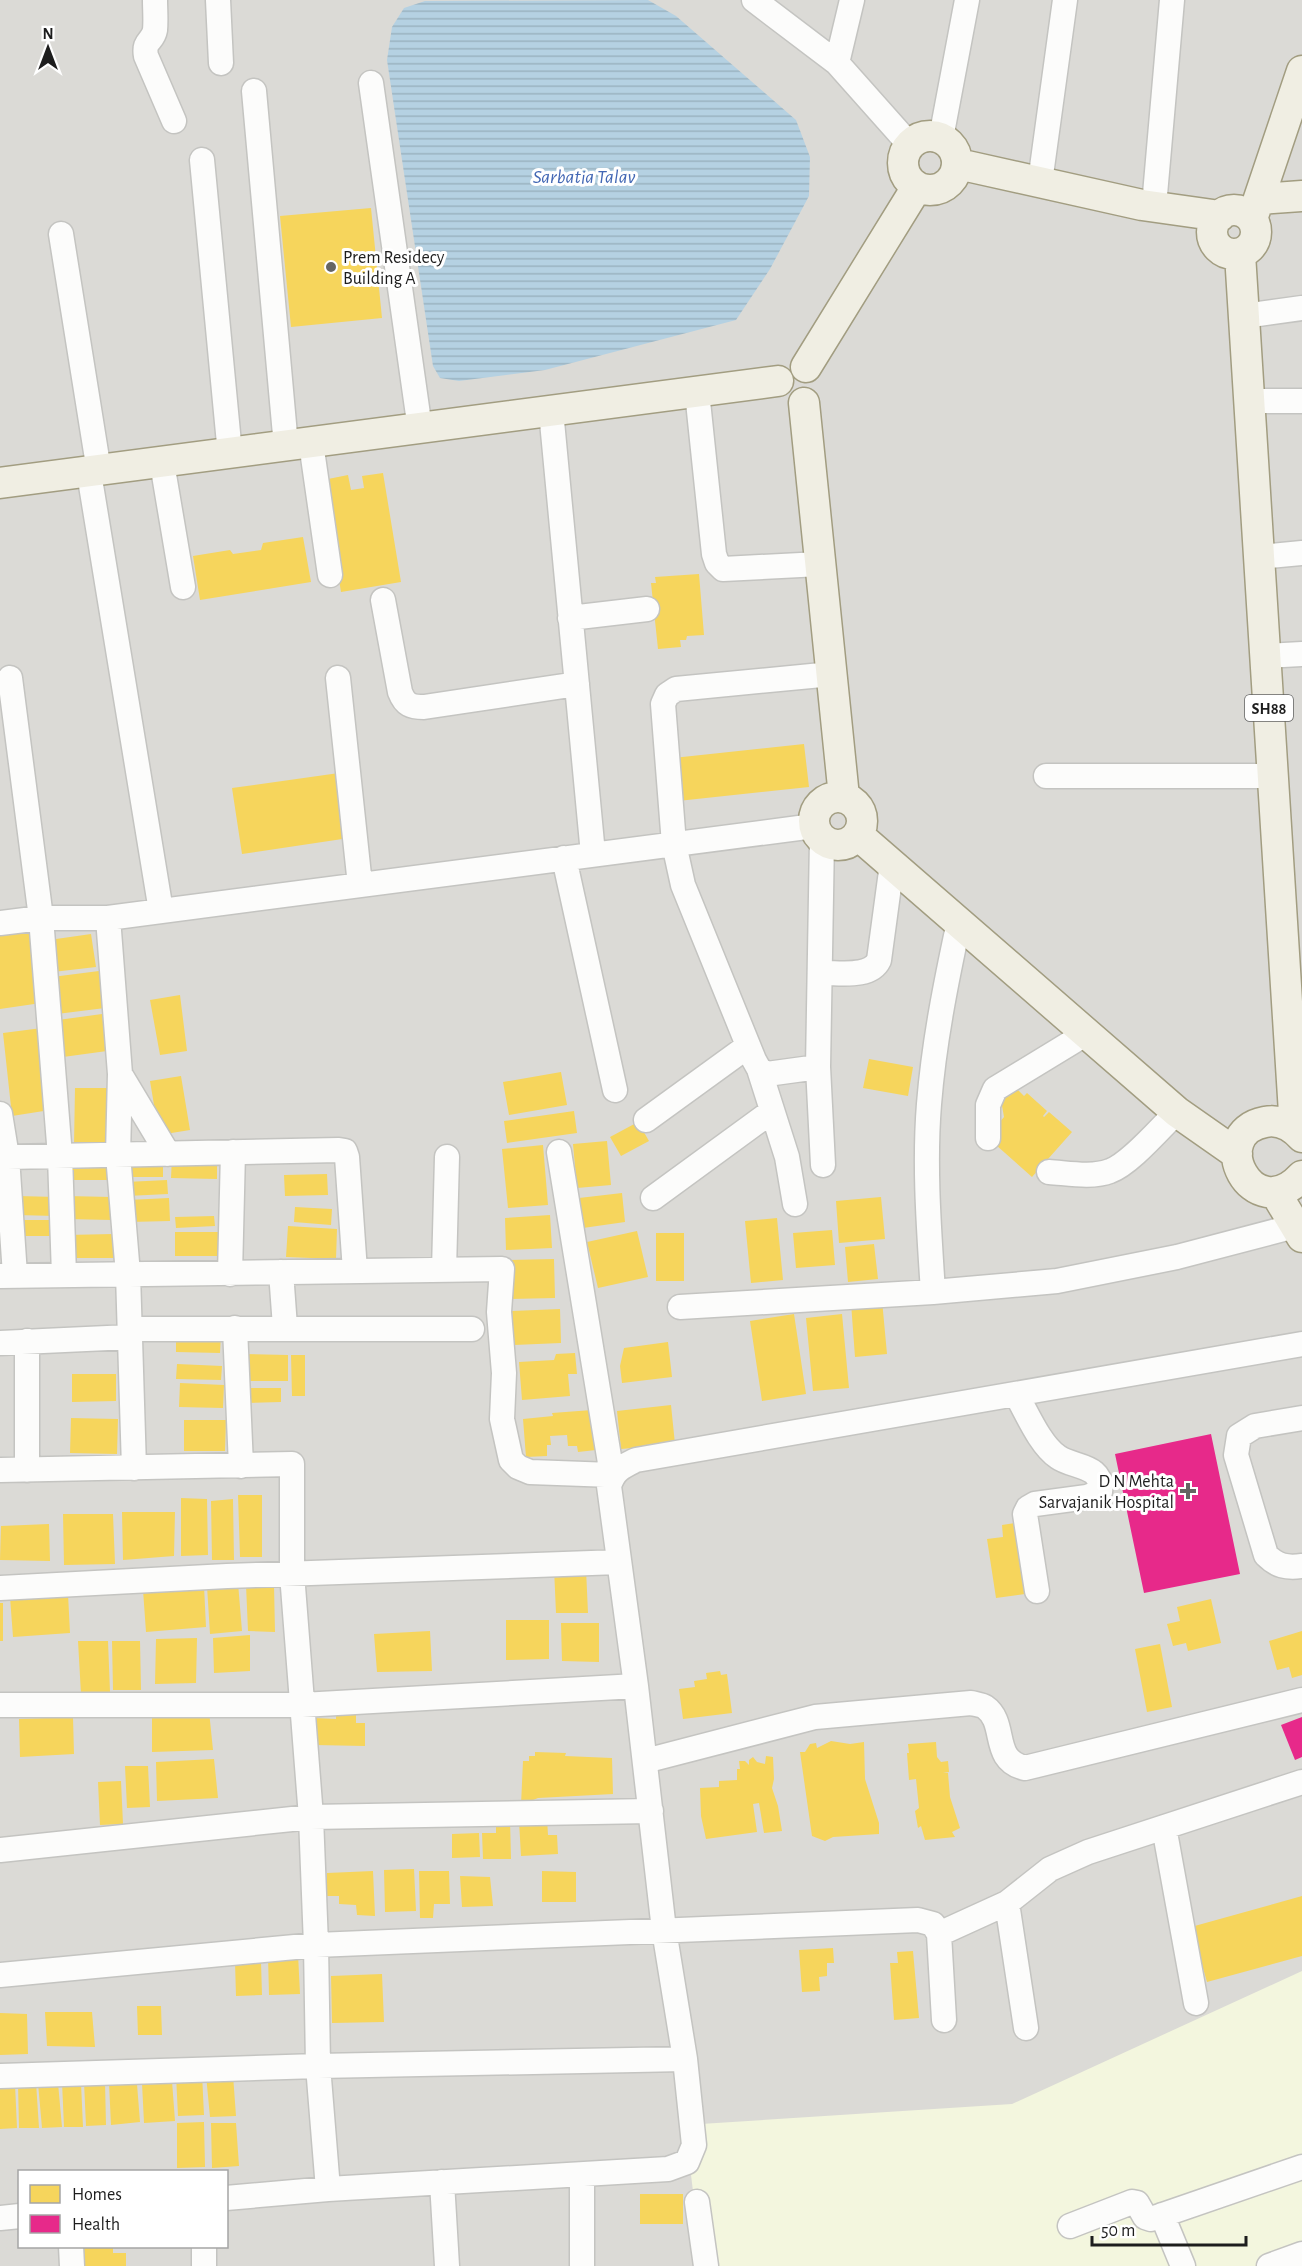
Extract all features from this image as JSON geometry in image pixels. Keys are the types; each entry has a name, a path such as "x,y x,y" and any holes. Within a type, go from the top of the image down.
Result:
{"main road":[{"path":"1302,70 1256,209 1256,240 1252,246 1240,254 1225,253 1214,243 1212,228 1220,216 1226,212 1256,209 1302,196"},
{"path":"932,136 941,138 953,148 958,164 947,185 933,190 917,187 911,183 903,169 904,153 909,144 919,138 932,136"},
{"path":"958,164 1154,206 1220,216"},
{"path":"806,367 917,187"},
{"name":"SH88","path":"1240,254 1273,776 1296,1037 1299,1133"},
{"path":"801,365 815,376 813,394 804,403 787,400 780,392 778,381 784,370 789,367 801,365"},
{"path":"0,483 778,381"},
{"path":"804,403 844,797"},
{"path":"844,797 857,806 861,812 861,827 858,835 852,840 837,845 818,832 813,817 821,803 828,798 844,797"},
{"path":"858,835 1177,1112 1237,1154"},
{"path":"1299,1133 1285,1123 1264,1122 1245,1133 1239,1143 1237,1154 1240,1172 1252,1186 1263,1191 1275,1192 1293,1186 1302,1176"},
{"path":"1275,1192 1299,1231"}],"street":[{"path":"155,0 155,32 145,44 145,49 174,121"},
{"path":"218,0 221,63"},
{"path":"754,0 837,63 909,144"},
{"path":"837,63 852,0"},
{"path":"941,138 967,0"},
{"path":"1040,182 1065,0"},
{"path":"1154,206 1172,0"},
{"path":"371,83 420,429"},
{"path":"254,91 299,445 330,575"},
{"path":"202,160 230,454"},
{"path":"61,234 94,472 161,911"},
{"path":"1244,316 1302,308"},
{"path":"697,392 714,554 717,563 723,569 820,564"},
{"path":"1250,401 1302,401"},
{"path":"551,411 593,854"},
{"path":"162,463 183,587"},
{"path":"1260,558 1302,553"},
{"path":"384,600 400,692 404,701 412,707 577,684"},
{"path":"570,618 647,609"},
{"path":"1266,656 1302,654"},
{"path":"795,1204 787,1157 759,1069 688,901 674,844 663,704 667,695 676,689 832,674"},
{"path":"10,678 41,918 60,1156 64,1275"},
{"path":"338,678 360,885"},
{"path":"1046,776 1273,776"},
{"path":"1,918 108,918 674,844 818,832 818,1067 823,1165"},
{"path":"564,858 615,1090"},
{"path":"819,973 867,972 875,968 879,960 892,864"},
{"path":"108,918 120,1074 118,1155 128,1274 134,1468"},
{"path":"933,1292 927,1198 929,1105 940,1011 959,922"},
{"path":"988,1138 988,1105 995,1089 1087,1033"},
{"path":"646,1120 748,1046"},
{"path":"759,1069 767,1074 818,1067"},
{"path":"120,1074 168,1154"},
{"path":"653,1198 772,1111"},
{"path":"1049,1172 1083,1174 1110,1172 1125,1162 1177,1112"},
{"path":"0,1114 7,1157 8,1276 502,1269 499,1312 504,1372 502,1419 511,1460 518,1467 530,1472 612,1475 636,1460 1302,1344"},
{"path":"7,1157 345,1151 355,1271"},
{"path":"230,1274 233,1152"},
{"path":"228,2198 328,2189 582,2176 668,2169 687,2162 694,2145 685,2059 664,1930 636,1686 609,1486 612,1475 559,1152"},
{"path":"444,1270 447,1157"},
{"path":"680,1306 933,1292 1057,1281 1299,1231"},
{"path":"281,1272 285,1327"},
{"path":"235,1328 241,1466"},
{"path":"0,1342 235,1328 472,1329"},
{"path":"27,1341 27,1470"},
{"path":"1016,1394 1048,1448 1060,1459 1085,1467 1097,1475 1101,1484 1100,1492 1088,1497 1035,1504 1028,1508 1025,1515 1037,1591"},
{"path":"1302,1418 1255,1426 1239,1436 1236,1455 1266,1555 1275,1563 1288,1568 1302,1566"},
{"path":"0,1470 292,1464 292,1574 311,1817 318,2066 328,2189"},
{"path":"0,1588 619,1562"},
{"path":"0,1704 302,1705 636,1686"},
{"path":"645,1761 815,1717 971,1703 984,1707 992,1716 1005,1755 1014,1765 1025,1768 1302,1700"},
{"path":"939,1934 1007,1903 1050,1869 1088,1852 1302,1782"},
{"path":"0,1850 311,1817 651,1811"},
{"path":"1164,1827 1196,2002"},
{"path":"1007,1903 1026,2028"},
{"path":"0,1975 316,1945 918,1920 933,1924 939,1934 945,2020"},
{"path":"0,2076 318,2066 685,2059"},
{"path":"1070,2226 1132,2202 1137,2203 1145,2217 1151,2219 1302,2167"},
{"path":"582,2176 582,2266"},
{"path":"442,2182 447,2266"},
{"path":"697,2202 706,2266"},
{"path":"1162,2215 1182,2266"},
{"path":"0,2218 18,2216"},
{"path":"71,2248 72,2266"},
{"path":"204,2248 204,2266"},
{"path":"1269,2266 1302,2254"}],"shaded area":[{"path":"0,0 1302,0 1302,2266 0,2266"},
{"path":"1302,1971 1302,2266 702,2266 685,2125 1012,2104"}],"water":[{"name":"Sarbatia Talav","path":"648,0 676,16 796,120 810,157 809,196 770,269 736,320 545,370 459,381 440,378 433,366 387,60 392,27 404,8 425,1"}],"building: Homes":[{"name":"Prem Residecy Building A","path":"371,208 382,318 291,327 280,216"},
{"path":"383,473 401,582 341,592 323,480 348,475 351,490 364,488 362,476"},
{"path":"303,537 311,582 200,600 193,556 230,550 233,554 261,550 263,543"},
{"path":"699,574 704,635 687,636 686,640 680,640 681,647 658,649 651,583 656,583 655,577"},
{"path":"804,744 809,787 678,801 673,758"},
{"path":"339,773 349,838 242,854 232,788"},
{"path":"30,926 41,1003 0,1009 0,931"},
{"path":"91,934 96,967 53,972 49,940"},
{"path":"99,971 105,1008 57,1014 52,977"},
{"path":"180,995 187,1051 160,1055 150,1000"},
{"path":"102,1014 107,1051 63,1057 58,1020"},
{"path":"42,1028 50,1110 12,1116 3,1033"},
{"path":"869,1059 913,1067 908,1096 863,1088"},
{"path":"561,1072 567,1105 509,1115 503,1082"},
{"path":"181,1076 190,1130 159,1135 150,1081"},
{"path":"1014,1086 1024,1096 1027,1093 1047,1111 1044,1117 1049,1112 1072,1132 1032,1177 987,1137 1004,1117 1001,1100"},
{"path":"75,1088 111,1088 110,1146 74,1145"},
{"path":"574,1111 577,1133 507,1143 504,1121"},
{"path":"638,1122 649,1141 621,1156 610,1137"},
{"path":"607,1141 611,1185 577,1188 573,1144"},
{"path":"543,1145 548,1205 508,1208 502,1149"},
{"path":"172,1157 217,1158 217,1179 171,1178"},
{"path":"124,1159 163,1159 163,1177 124,1177"},
{"path":"68,1161 107,1161 107,1180 68,1180"},
{"path":"327,1174 328,1195 285,1196 284,1175"},
{"path":"167,1180 168,1194 127,1196 126,1182"},
{"path":"622,1193 625,1222 583,1228 579,1198"},
{"path":"17,1196 57,1197 56,1216 16,1215"},
{"path":"66,1196 112,1197 112,1220 66,1219"},
{"path":"881,1197 885,1239 839,1243 836,1201"},
{"path":"169,1198 170,1221 129,1222 128,1200"},
{"path":"295,1207 332,1209 331,1225 294,1222"},
{"path":"550,1215 552,1248 506,1250 505,1218"},
{"path":"214,1216 215,1226 176,1228 175,1217"},
{"path":"777,1218 783,1280 751,1283 745,1221"},
{"path":"19,1220 57,1220 57,1236 18,1236"},
{"path":"288,1226 337,1229 336,1259 286,1257"},
{"path":"832,1230 835,1265 796,1268 793,1233"},
{"path":"637,1231 648,1277 598,1288 587,1242"},
{"path":"175,1232 219,1232 219,1256 175,1256"},
{"path":"656,1233 684,1233 684,1281 656,1281"},
{"path":"113,1234 114,1258 66,1258 66,1235"},
{"path":"874,1244 878,1279 848,1282 845,1247"},
{"path":"554,1259 555,1298 510,1299 509,1260"},
{"path":"882,1300 887,1354 855,1357 851,1303"},
{"path":"560,1309 561,1343 514,1345 512,1311"},
{"path":"794,1314 806,1394 762,1401 750,1321"},
{"path":"842,1314 849,1388 813,1391 806,1318"},
{"path":"176,1331 221,1332 220,1353 176,1352"},
{"path":"668,1342 672,1377 622,1383 620,1366 624,1348"},
{"path":"575,1353 577,1374 568,1374 570,1396 522,1400 519,1362 554,1360 556,1354"},
{"path":"242,1354 288,1355 288,1381 242,1381"},
{"path":"291,1355 305,1355 305,1396 292,1396"},
{"path":"177,1364 222,1366 221,1380 176,1379"},
{"path":"72,1374 116,1374 116,1401 72,1402"},
{"path":"180,1383 224,1385 223,1408 179,1407"},
{"path":"244,1388 281,1388 281,1402 244,1403"},
{"path":"671,1405 675,1444 621,1449 617,1411"},
{"path":"592,1410 596,1450 578,1452 577,1446 568,1446 567,1435 550,1436 551,1445 547,1445 547,1456 526,1457 523,1419 553,1416 552,1413"},
{"path":"71,1418 118,1419 117,1454 70,1453"},
{"path":"184,1420 226,1420 225,1451 184,1451"},
{"path":"238,1495 262,1495 262,1557 240,1557"},
{"path":"181,1498 207,1499 208,1555 181,1556"},
{"path":"233,1499 234,1560 212,1560 211,1501"},
{"path":"122,1512 175,1512 174,1556 123,1560"},
{"path":"63,1514 113,1514 115,1564 64,1565"},
{"path":"1015,1523 1025,1594 996,1598 987,1539 1003,1537 1002,1525"},
{"path":"49,1524 50,1561 0,1560 1,1526"},
{"path":"554,1568 586,1569 588,1613 556,1613"},
{"path":"238,1583 242,1631 210,1634 207,1586"},
{"path":"246,1585 274,1585 275,1632 248,1631"},
{"path":"204,1586 206,1627 146,1632 143,1590"},
{"path":"68,1594 70,1633 13,1637 10,1597"},
{"path":"1211,1599 1221,1643 1188,1651 1186,1643 1173,1646 1167,1624 1180,1621 1177,1607"},
{"path":"0,1603 3,1603 3,1641 0,1641"},
{"path":"506,1620 549,1620 549,1659 506,1660"},
{"path":"561,1623 599,1623 599,1662 562,1661"},
{"path":"430,1631 432,1671 377,1672 374,1634"},
{"path":"1302,1631 1302,1675 1292,1678 1289,1667 1277,1670 1269,1641"},
{"path":"250,1635 250,1671 214,1673 213,1638"},
{"path":"197,1638 196,1683 155,1684 156,1639"},
{"path":"78,1641 108,1641 110,1692 81,1694"},
{"path":"112,1641 140,1641 141,1690 113,1690"},
{"path":"1160,1644 1172,1707 1147,1712 1135,1649"},
{"path":"720,1671 721,1675 727,1674 732,1713 683,1719 679,1689 695,1687 694,1681 707,1679 706,1673"},
{"path":"336,1705 356,1705 356,1723 365,1723 365,1746 314,1745 314,1718 336,1719"},
{"path":"209,1711 213,1750 152,1752 152,1712"},
{"path":"73,1717 74,1754 20,1757 19,1719"},
{"path":"831,1741 850,1744 864,1742 865,1779 879,1823 879,1834 833,1837 825,1841 812,1836 800,1752 805,1752 810,1744 816,1743 817,1748"},
{"path":"936,1742 937,1757 941,1762 948,1761 949,1772 943,1773 948,1773 950,1797 960,1828 952,1832 955,1837 925,1840 921,1826 918,1828 915,1811 919,1808 916,1779 909,1780 908,1744"},
{"path":"535,1752 612,1758 613,1794 538,1798 521,1805 523,1761 529,1761 529,1756 535,1756"},
{"path":"766,1756 773,1757 772,1788 782,1831 764,1833 759,1803 753,1804 757,1832 706,1839 701,1816 700,1788 719,1787 719,1781 737,1780 737,1769 740,1769 739,1761 745,1761 749,1765 749,1760 753,1757 757,1762 765,1764"},
{"path":"214,1759 218,1798 157,1801 156,1762"},
{"path":"125,1766 148,1766 150,1807 127,1808"},
{"path":"121,1781 123,1824 100,1825 98,1782"},
{"path":"547,1819 548,1835 557,1835 558,1854 521,1856 519,1821"},
{"path":"496,1820 510,1820 511,1859 483,1859 482,1833 496,1833"},
{"path":"479,1833 480,1857 452,1858 452,1834"},
{"path":"414,1869 416,1911 385,1912 384,1870"},
{"path":"373,1871 375,1916 357,1915 356,1905 339,1904 339,1896 327,1896 327,1873"},
{"path":"419,1871 449,1871 450,1904 434,1904 433,1918 420,1918"},
{"path":"542,1871 576,1872 576,1902 542,1902"},
{"path":"460,1876 490,1877 493,1906 462,1907"},
{"path":"1302,1896 1302,1956 1207,1982 1191,1927"},
{"path":"833,1948 834,1963 827,1963 827,1976 819,1977 820,1991 802,1992 799,1950"},
{"path":"913,1951 919,2018 894,2020 890,1963 898,1963 897,1952"},
{"path":"298,1954 300,1994 269,1995 268,1956"},
{"path":"235,1962 261,1962 262,1995 236,1996"},
{"path":"382,1974 384,2022 332,2023 331,1976"},
{"path":"137,2006 161,2006 162,2035 138,2035"},
{"path":"45,2012 92,2012 95,2047 47,2046"},
{"path":"0,2013 27,2014 28,2054 0,2055"},
{"path":"202,2074 204,2115 178,2116 176,2075"},
{"path":"206,2075 233,2075 236,2116 210,2117"},
{"path":"172,2081 175,2121 144,2123 142,2083"},
{"path":"36,2082 39,2128 19,2128 18,2083"},
{"path":"62,2082 81,2083 83,2127 64,2127"},
{"path":"84,2082 105,2082 106,2125 86,2126"},
{"path":"38,2083 58,2083 62,2127 42,2128"},
{"path":"109,2083 137,2084 140,2122 111,2125"},
{"path":"0,2084 15,2084 17,2128 0,2129"},
{"path":"204,2122 205,2167 177,2168 177,2123"},
{"path":"211,2123 236,2123 239,2166 212,2168"},
{"path":"640,2194 683,2194 683,2224 640,2224"},
{"path":"78,2248 113,2248 113,2253 126,2253 126,2266 78,2266"}],"building: Health":[{"path":"1211,1434 1240,1574 1144,1593 1115,1454"},
{"path":"1302,1717 1302,1757 1295,1760 1281,1725"}],"place":[{"name":"Prem Residecy Building A","path":"331,267"},
{"name":"D N Mehta Sarvajanik Hospital","path":"1188,1491"}]}
